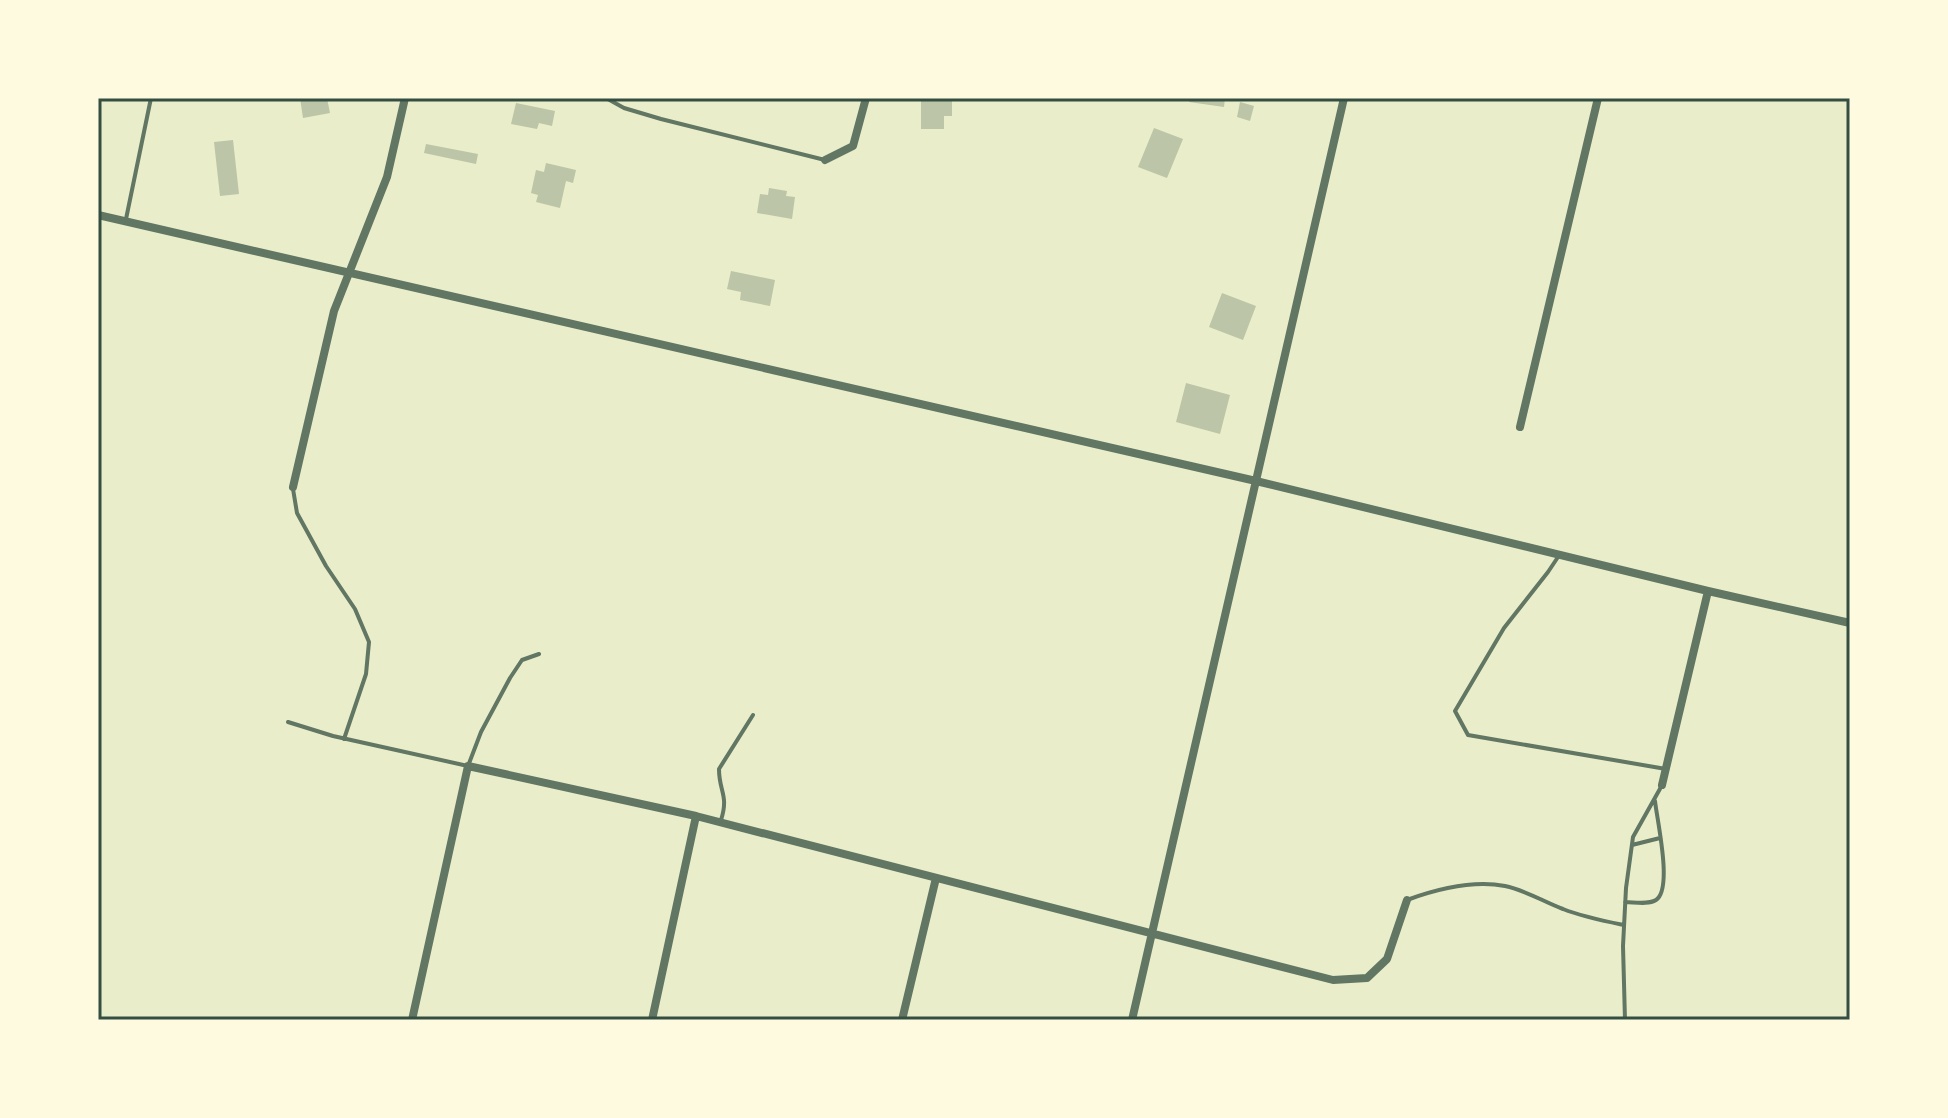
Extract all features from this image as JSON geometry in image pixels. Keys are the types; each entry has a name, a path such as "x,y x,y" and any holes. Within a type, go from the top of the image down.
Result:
{"street":[{"path":"293,487 334,311 387,177 405,98"},
{"path":"825,160 853,146 866,98"},
{"path":"1132,1020 1344,98"},
{"path":"1520,427 1598,98"},
{"path":"98,215 1256,481 1850,623"},
{"path":"1662,785 1708,591"},
{"path":"412,1020 468,766 696,816 1333,980 1367,978 1387,959 1407,900"},
{"path":"652,1020 696,816"},
{"path":"902,1020 936,878"}],"lane":[{"path":"125,222 151,98"},
{"path":"606,98 624,108 661,119 825,160"},
{"path":"293,487 297,513 326,566 355,609 369,642 366,674 344,739"},
{"path":"1559,555 1504,628 1455,711 1468,735 1666,769"},
{"path":"288,722 344,739 468,766 481,732 510,678 522,660 539,654"},
{"path":"720,823 726,802 719,769 753,715"},
{"path":"1625,1020 1623,946 1633,837 1662,785"},
{"path":"1625,902 1647,903 1657,900 1663,892 1665,882 1654,799"},
{"path":"1632,845 1660,838"},
{"path":"1407,900 1434,890 1502,885 1568,911 1624,925"}],"building":[{"path":"300,98 327,98 330,113 303,118"},
{"path":"921,98 952,98 952,116 944,116 944,129 921,129"},
{"path":"1190,98 1225,98 1224,107 1189,102"},
{"path":"1240,102 1254,106 1250,121 1237,117"},
{"path":"516,103 555,111 552,126 539,123 537,129 511,124"},
{"path":"1154,128 1183,139 1167,178 1138,167"},
{"path":"233,140 239,194 220,196 214,142"},
{"path":"426,144 478,154 476,164 424,153"},
{"path":"546,163 576,170 573,183 566,181 560,208 536,202 538,195 531,193 536,170 544,172"},
{"path":"769,188 787,191 786,196 795,197 792,219 757,213 760,194 768,195"},
{"path":"731,271 775,280 770,306 740,300 741,292 727,289"},
{"path":"1222,293 1256,306 1243,340 1209,327"},
{"path":"1186,383 1230,395 1220,434 1176,422"}]}
